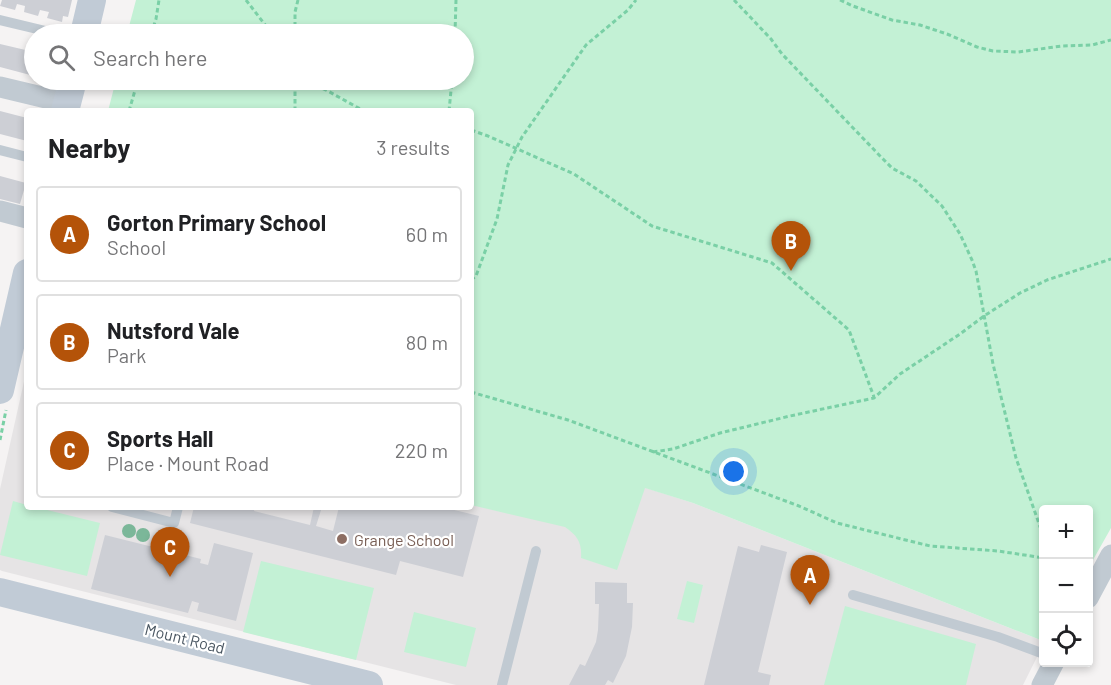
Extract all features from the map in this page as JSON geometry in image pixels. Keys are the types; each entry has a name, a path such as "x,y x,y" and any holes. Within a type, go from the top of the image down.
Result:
{"main road":[{"path":"86,24 92,0"},
{"path":"0,390 21,323 24,298"},
{"name":"Mount Road","path":"0,592 369,685"}],"street":[{"path":"0,87 68,98"},
{"path":"0,211 24,217"},
{"path":"1093,590 1111,555"},
{"path":"1042,685 1052,667"}],"lane":[{"path":"0,20 24,26"},
{"path":"0,150 24,156"},
{"path":"124,510 174,523 177,510"},
{"path":"501,685 536,551"},
{"path":"853,595 1039,652"}],"path":[{"path":"154,24 159,0"},
{"path":"246,0 264,24"},
{"path":"295,24 298,0"},
{"path":"455,24 456,0"},
{"path":"474,278 497,219 508,165 515,148 567,69 586,45 628,10 636,0"},
{"path":"734,0 782,54 892,168 916,181 942,206 960,234 976,272 996,381 1016,458 1039,524"},
{"path":"840,0 892,20 947,34 993,51 1018,52 1062,46 1092,45 1111,40"},
{"path":"130,108 135,90"},
{"path":"294,108 295,90"},
{"path":"325,90 359,108"},
{"path":"449,108 451,90"},
{"path":"474,131 574,174 652,226 772,263 849,330 874,398"},
{"path":"652,452 673,449 790,416 874,398 900,374 1020,293 1047,280 1111,259"},
{"path":"474,393 568,420 799,506 837,523 930,546 998,551 1039,557"}],"shaded area":[{"name":"Grange School","path":"24,381 24,510 474,510 474,433 693,503 1039,639 1039,653 1023,685 456,685 0,570 0,489"}],"green space":[{"path":"136,0 1111,0 1111,528 1093,560 1093,505 1039,505 1039,639 693,503 645,488 617,570 581,558 578,540 565,527 474,506 474,108 109,108 113,90 474,90 474,24 130,24"},
{"path":"13,501 24,504 24,510 47,510 100,523 87,576 0,555"},
{"path":"261,561 374,588 356,660 243,632"},
{"path":"687,581 703,585 694,623 677,619"},
{"path":"845,606 976,644 966,685 824,685"},
{"path":"414,612 476,628 466,667 404,652"}],"building":[{"path":"2,0 72,0 68,17 63,16 62,22 47,18 49,12 40,10 38,16 24,12 25,6 17,4 15,10 0,6"},
{"path":"0,44 24,50 24,73 0,67"},
{"path":"0,111 24,117 24,140 0,134"},
{"path":"0,176 24,182 20,204 0,199"},
{"path":"193,510 254,510 310,525 313,510 321,510 316,526 333,531 338,510 454,510 479,516 463,577 400,561 396,575 190,523"},
{"path":"105,535 201,559 200,563 208,565 214,543 253,553 236,621 197,611 199,603 192,601 188,613 91,589"},
{"path":"761,545 787,552 758,672 771,675 769,685 704,685 738,546 759,552"},
{"path":"595,582 627,583 627,603 633,603 632,627 626,656 613,683 608,680 605,685 569,685 580,664 585,666 596,642 599,604 595,604"}],"place":[{"name":"Nutsford Vale","path":"791,271"},
{"name":"Grange School","path":"342,539"},
{"name":"Sports Hall","path":"170,577"},
{"name":"Gorton Primary School","path":"810,605"}]}
